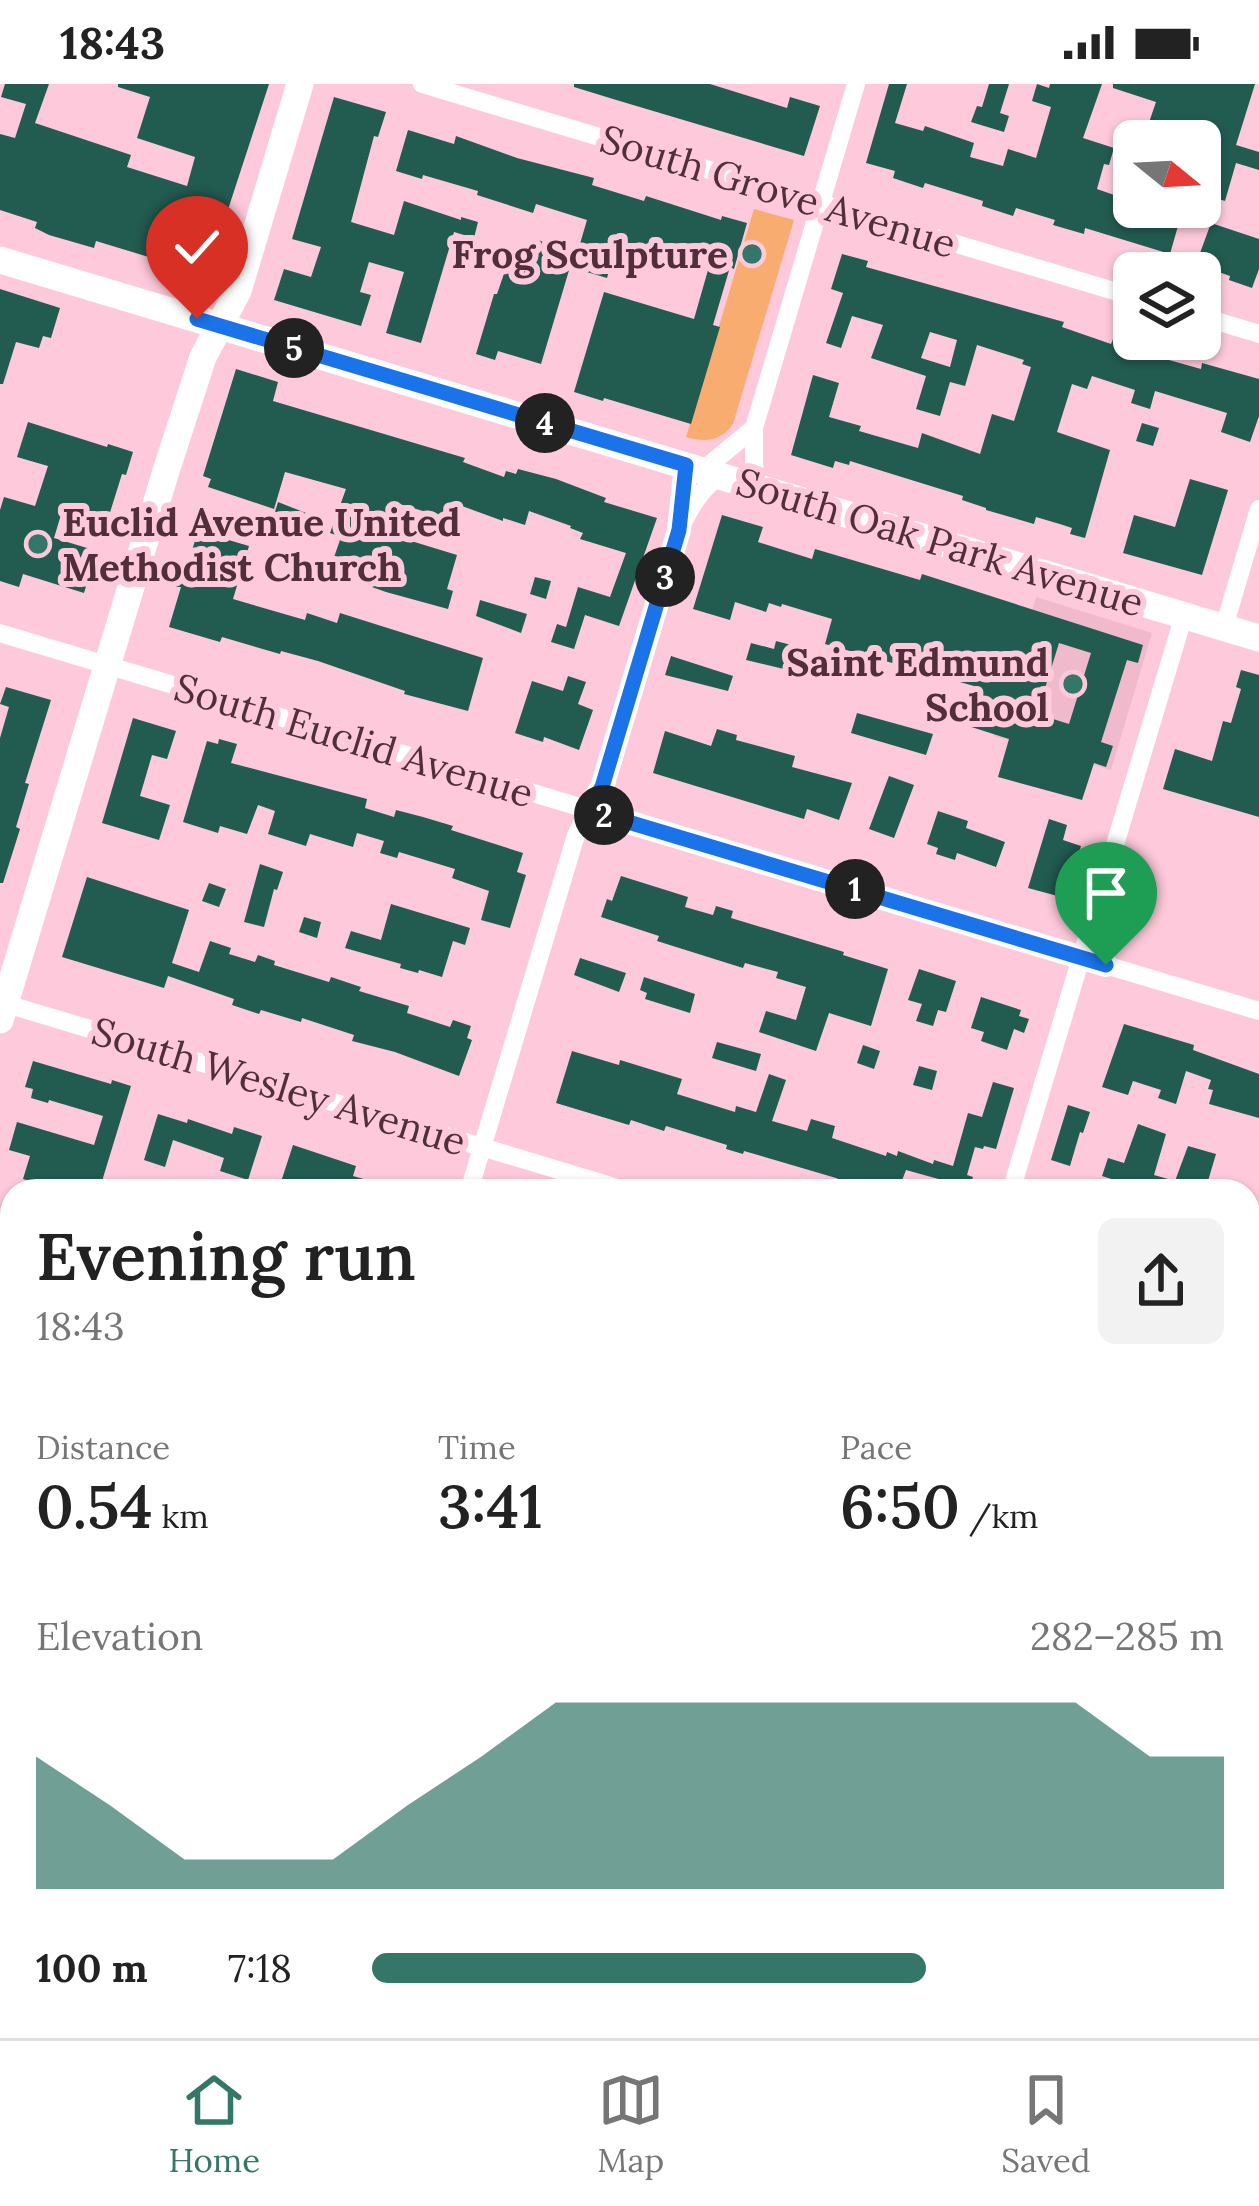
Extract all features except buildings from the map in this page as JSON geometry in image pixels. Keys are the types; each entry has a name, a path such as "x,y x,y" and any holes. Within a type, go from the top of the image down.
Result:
{"street":[{"path":"2,1009 203,357 238,291 300,84"},
{"name":"South Grove Avenue","path":"422,84 1113,291"},
{"path":"758,487 754,428 856,84"},
{"name":"South Oak Park Avenue","path":"0,260 1259,638"},
{"path":"1221,322 1259,334"},
{"path":"473,1179 576,835 602,787 679,530 703,470 754,428"},
{"path":"679,530 704,487 703,470"},
{"path":"1224,627 1259,509"},
{"path":"1015,1179 1184,615"},
{"name":"South Euclid Avenue","path":"0,632 1259,1011"},
{"name":"South Wesley Avenue","path":"2,1009 588,1179"}],"shaded area":[{"path":"754,209 794,220 733,424 712,439 686,437"},
{"name":"Saint Edmund School","path":"1036,597 1152,633 1111,770 994,736"}],"place":[{"name":"Frog Sculpture","path":"752,254"},
{"name":"Euclid Avenue United Methodist Church","path":"38,544"},
{"name":"Saint Edmund School","path":"1073,684"}],"route":[{"path":"197,319 686,465 679,530 602,787 588,810 1106,965"}]}
